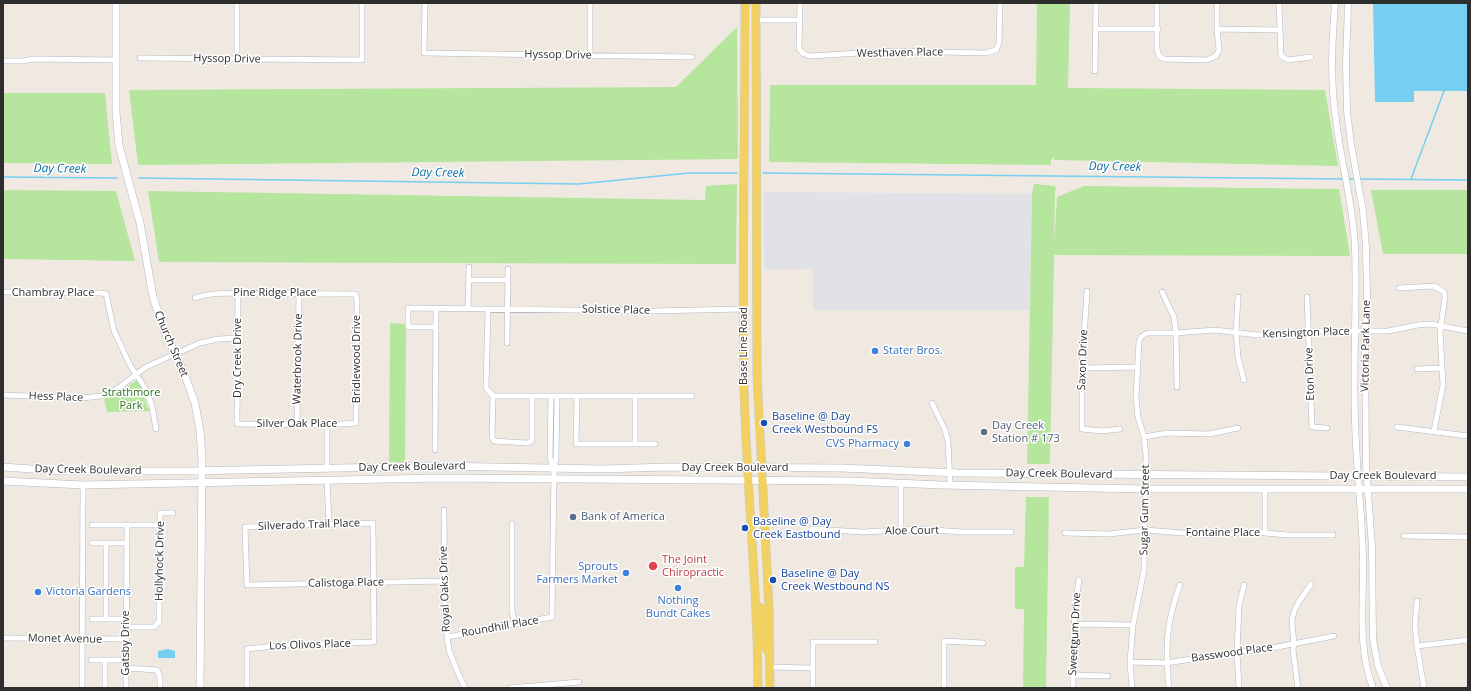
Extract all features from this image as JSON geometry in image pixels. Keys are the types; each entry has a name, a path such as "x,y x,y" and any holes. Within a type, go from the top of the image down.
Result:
{"main road":[{"name":"Church Street","path":"116,3 116,112 119,146 140,223 153,297 158,315 189,387 198,416 202,471 200,688"},
{"name":"Base Line Road","path":"745,3 744,386 747,468 756,606 758,688"},
{"name":"Base Line Road","path":"756,3 757,375 769,609 770,688"},
{"name":"Day Creek Boulevard","path":"3,467 60,471 202,471 439,466 554,468 856,468 950,473 1468,477"},
{"name":"Day Creek Boulevard","path":"3,481 83,485 440,478 901,483 1145,489 1468,489"},
{"path":"756,606 763,609 763,641 770,656"}],"street":[{"path":"237,3 237,60"},
{"name":"Hyssop Drive","path":"140,58 362,60 362,3"},
{"name":"Hyssop Drive","path":"425,3 424,54 692,57"},
{"path":"590,3 590,55"},
{"path":"756,20 800,20 800,3"},
{"name":"Westhaven Place","path":"800,20 799,49 804,54 810,56 894,51 986,53 996,50 999,43 1000,3"},
{"path":"1095,71 1096,3"},
{"path":"1157,3 1157,48 1159,56 1164,59 1207,60 1216,56 1219,50 1217,3"},
{"path":"1279,3 1281,56 1288,60 1311,57"},
{"name":"Victoria Park Lane","path":"1335,3 1331,46 1332,88 1336,121 1354,221 1356,331 1355,420 1363,557 1363,634 1365,658 1373,688"},
{"name":"Victoria Park Lane","path":"1348,3 1346,104 1349,132 1363,211 1366,241 1367,297 1364,331 1367,476 1372,554 1373,639 1378,666 1387,688"},
{"path":"1096,29 1158,29"},
{"path":"1217,29 1279,30"},
{"path":"3,61 23,61 34,59 116,60"},
{"path":"468,309 469,267"},
{"path":"508,269 508,343"},
{"path":"469,280 508,280"},
{"path":"1398,288 1434,286 1444,292 1445,297 1440,326 1443,385 1434,431"},
{"name":"Saxon Drive","path":"1087,291 1082,368 1082,430 1102,431 1120,429"},
{"name":"Chambray Place","path":"3,292 104,293 108,297 110,317 114,331 127,360 136,374"},
{"path":"1162,292 1174,317 1176,333 1177,387"},
{"name":"Pine Ridge Place","path":"196,298 204,295 238,293 355,294"},
{"name":"Dry Creek Drive","path":"238,293 238,424"},
{"name":"Waterbrook Drive","path":"297,425 298,294"},
{"name":"Bridlewood Drive","path":"355,294 357,299 356,423"},
{"path":"1238,297 1236,332 1238,358 1244,380"},
{"name":"Eton Drive","path":"1307,297 1312,427 1327,428"},
{"name":"Solstice Place","path":"435,327 408,327 408,308 658,311 744,309"},
{"path":"435,450 436,308"},
{"path":"488,308 486,388 493,396 492,437 494,441 527,443 532,440 532,396"},
{"name":"Kensington Place","path":"1143,334 1215,330 1257,335 1272,335 1308,331 1397,330 1424,324 1468,331"},
{"name":"Sugar Gum Street","path":"1132,688 1130,662 1133,625 1144,570 1146,456 1144,437 1138,417 1136,398 1139,341 1143,334"},
{"name":"Hess Place","path":"3,395 95,397 104,395 117,389 146,367 175,354 206,341 238,338"},
{"path":"1082,368 1138,367"},
{"path":"1417,369 1442,368"},
{"path":"136,374 147,392 156,429"},
{"path":"493,396 692,396"},
{"path":"554,396 556,458 554,479"},
{"path":"577,396 576,444 655,444"},
{"path":"635,396 635,444"},
{"path":"932,403 947,434 949,446 950,485"},
{"name":"Silver Oak Place","path":"238,424 326,425 356,423"},
{"path":"326,425 327,469"},
{"path":"1397,427 1434,431 1442,434 1468,436"},
{"path":"1144,437 1167,433 1209,434 1238,428"},
{"name":"Roundhill Place","path":"447,637 552,618 554,479"},
{"path":"327,481 329,524"},
{"path":"901,483 901,529"},
{"path":"82,688 83,485"},
{"path":"1264,532 1265,490"},
{"name":"Royal Oaks Drive","path":"444,510 445,622 449,650 465,688"},
{"name":"Hollyhock Drive","path":"126,627 154,627 159,622 160,513 173,513"},
{"name":"Silverado Trail Place","path":"247,585 245,527 373,523 374,583"},
{"path":"512,524 512,611 515,624"},
{"path":"92,525 160,525"},
{"name":"Gatsby Drive","path":"126,688 127,525"},
{"name":"Aloe Court","path":"812,529 863,532 901,529 1011,532"},
{"name":"Fontaine Place","path":"1065,533 1109,534 1145,530 1208,535 1241,532 1264,532 1287,535 1333,535"},
{"path":"1404,536 1468,537"},
{"path":"92,544 126,543"},
{"path":"106,544 106,619"},
{"name":"Sweetgum Drive","path":"1073,688 1074,624 1079,580"},
{"name":"Calistoga Place","path":"247,585 444,581"},
{"name":"Los Olivos Place","path":"247,688 247,649 284,645 374,642 374,583"},
{"path":"1298,688 1293,650 1292,620 1297,605 1311,584"},
{"path":"1169,688 1166,663 1168,627 1173,605 1180,585"},
{"path":"1239,688 1237,652 1239,606 1244,585"},
{"path":"1417,601 1415,625 1416,646 1424,688"},
{"path":"92,619 126,618"},
{"path":"1074,624 1133,625"},
{"name":"Basswood Place","path":"1130,662 1166,663 1267,649 1334,636"},
{"name":"Monet Avenue","path":"3,638 126,639"},
{"path":"1416,646 1468,640"},
{"path":"944,688 944,641 983,643"},
{"path":"813,688 813,642 875,642"},
{"path":"92,660 126,660"},
{"path":"105,660 105,688"},
{"path":"770,667 812,668"},
{"path":"126,668 157,670 160,678 160,688"},
{"path":"1073,675 1108,676"},
{"path":"510,688 579,682"}],"shaded area":[{"path":"764,192 1032,194 1029,310 813,310 813,269 764,270"}],"green space":[{"path":"1037,3 1070,3 1068,88 1325,90 1338,166 1054,160 1054,157 1051,160 1051,165 769,162 770,85 1036,85"},
{"path":"737,27 738,159 138,165 129,90 676,87"},
{"path":"3,93 105,93 112,164 3,163"},
{"path":"737,184 736,264 159,262 148,191 705,200 706,186"},
{"path":"1034,184 1055,186 1054,244 1057,197 1084,186 1339,189 1350,256 1054,255 1050,464 1027,464 1032,194"},
{"path":"3,190 116,191 135,261 3,259"},
{"path":"1371,190 1468,190 1468,254 1383,254"},
{"path":"390,323 405,324 406,331 405,462 389,462"},
{"name":"Strathmore Park","path":"137,380 144,391 143,394 147,407 150,411 107,412 104,399 117,394"},
{"path":"1026,497 1049,497 1046,688 1023,688 1024,609 1015,609 1015,567 1024,567"}],"water":[{"path":"1373,3 1468,3 1468,91 1414,91 1414,102 1375,102"},
{"path":"168,649 175,651 175,658 158,658 158,651"}],"waterway":[{"path":"1411,179 1444,91"},
{"name":"Day Creek","path":"139,178 579,184 689,173 737,173"},
{"name":"Day Creek","path":"763,173 1344,179"},
{"name":"Day Creek","path":"3,177 117,178"},
{"name":"Day Creek","path":"1348,179 1356,179"},
{"name":"Day Creek","path":"1360,179 1468,180"}],"place":[{"name":"Stater Bros.","path":"875,351"},
{"name":"Baseline @ Day Creek Westbound FS","path":"764,423"},
{"name":"Day Creek Station # 173","path":"984,432"},
{"name":"CVS Pharmacy","path":"907,444"},
{"name":"Bank of America","path":"573,517"},
{"name":"Baseline @ Day Creek Eastbound","path":"745,528"},
{"name":"The Joint Chiropractic","path":"653,566"},
{"name":"Sprouts Farmers Market","path":"626,573"},
{"name":"Baseline @ Day Creek Westbound NS","path":"773,580"},
{"name":"Nothing Bundt Cakes","path":"678,588"},
{"name":"Victoria Gardens","path":"38,592"}]}
